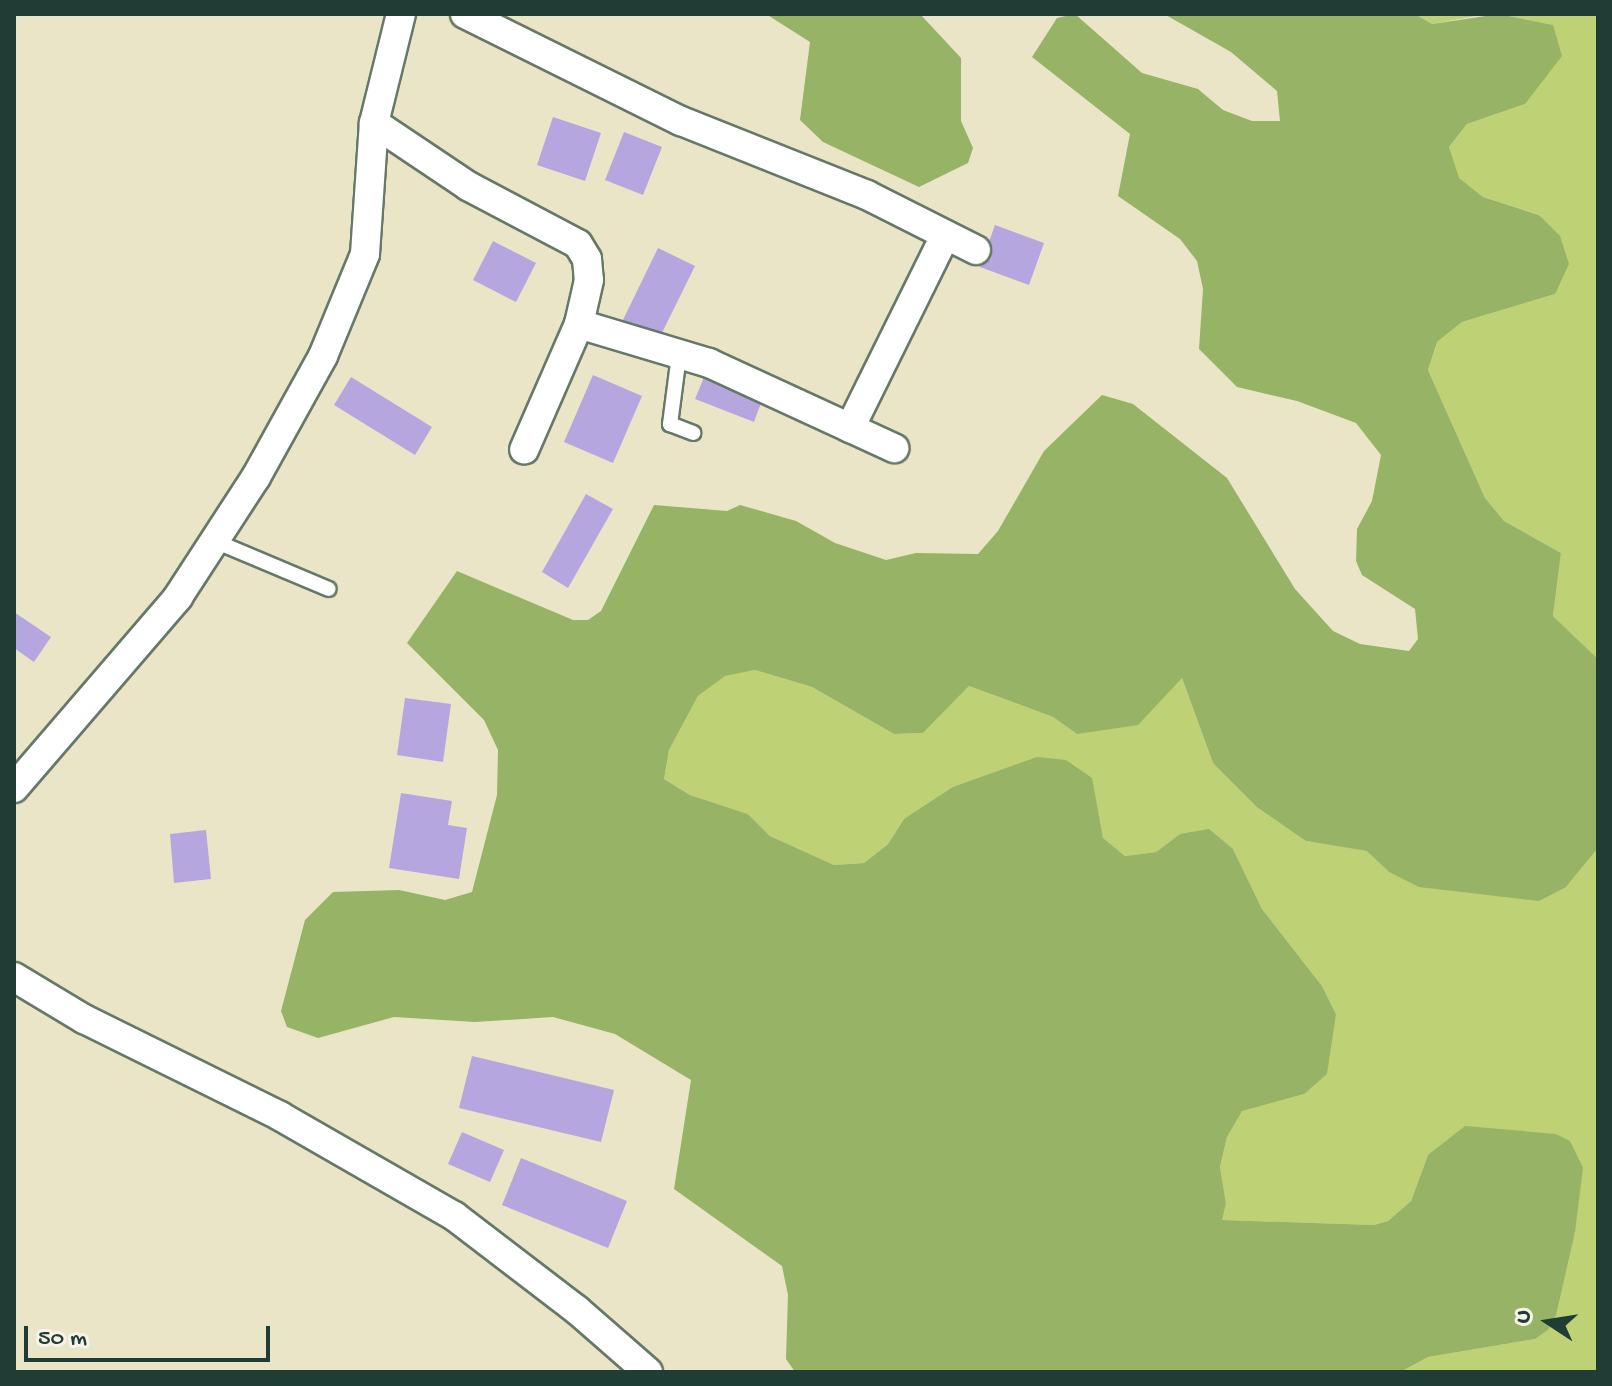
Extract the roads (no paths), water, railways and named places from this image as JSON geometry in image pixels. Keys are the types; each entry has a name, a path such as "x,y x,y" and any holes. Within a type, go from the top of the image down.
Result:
{"street":[{"path":"14,788 178,597 217,542 323,356 353,293 365,254 374,123 401,14"},
{"path":"465,14 681,121 867,195 976,250"},
{"path":"374,123 468,186 578,244 587,259 589,280 579,324 524,450"},
{"path":"850,428 945,236"},
{"path":"579,324 709,363 894,448"},
{"path":"14,977 84,1019 280,1116 454,1216 553,1290 648,1372"}],"lane":[{"path":"679,355 670,424 693,433"},
{"path":"217,542 329,589"}]}
